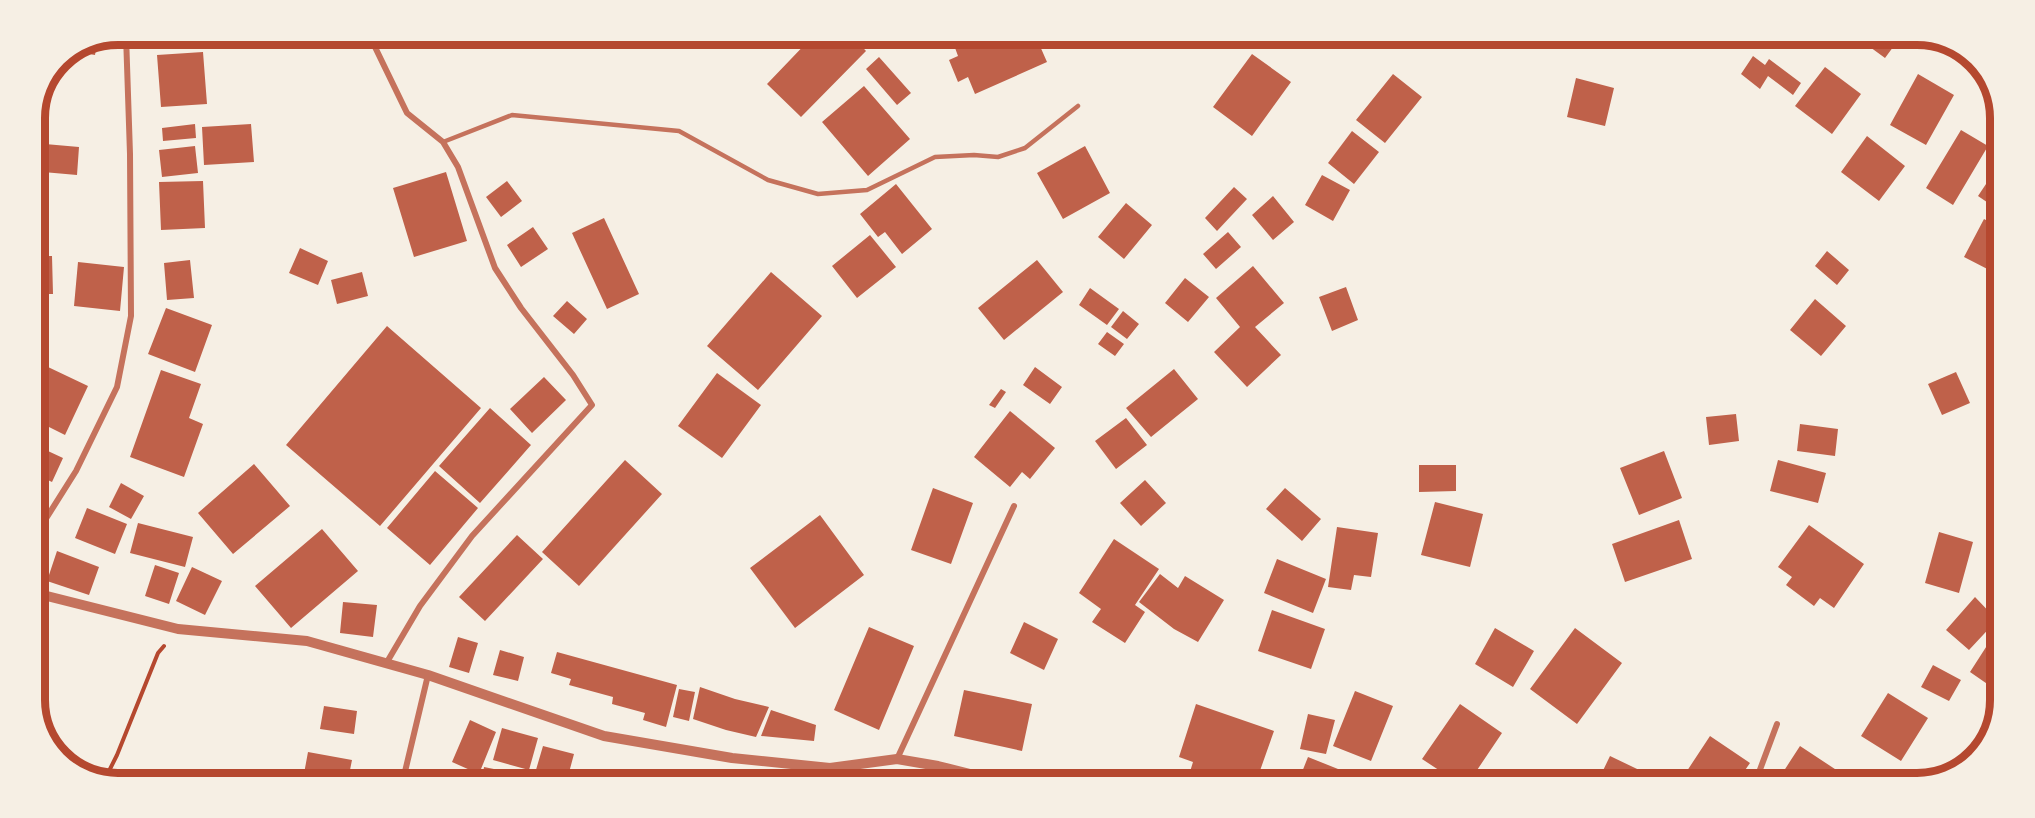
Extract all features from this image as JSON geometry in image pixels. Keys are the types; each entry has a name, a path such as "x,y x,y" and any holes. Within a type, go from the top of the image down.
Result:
{"street":[{"path":"45,520 76,471 117,387 131,316 126,45"},
{"path":"374,45 407,113 443,142 458,167 495,268 521,308 573,375 592,405 472,536 420,606 387,662"},
{"path":"897,759 1014,506"},
{"path":"45,596 178,629 307,641 428,675 604,736 732,759 830,768 897,759 966,773"},
{"path":"405,773 428,675"},
{"path":"1759,773 1777,724"}],"lane":[{"path":"443,142 512,115 679,131 768,180 818,194 867,190 935,158 974,155 999,157 1025,148 1078,106"}],"path":[{"path":"108,772 159,653 178,629"}],"building":[{"path":"804,45 860,45 866,51 801,117 767,84"},
{"path":"954,45 1040,45 1047,62 975,94 968,77 958,82 949,60 958,56"},
{"path":"1867,45 1895,45 1885,58"},
{"path":"96,49 95,55 85,53"},
{"path":"203,52 207,104 161,107 157,55"},
{"path":"1252,54 1291,82 1252,136 1213,107"},
{"path":"1753,56 1765,65 1769,59 1801,83 1793,95 1768,76 1760,89 1741,74"},
{"path":"879,57 911,93 897,105 866,69"},
{"path":"1825,67 1861,94 1832,134 1795,106"},
{"path":"1393,74 1422,97 1385,143 1356,120"},
{"path":"1918,74 1954,95 1926,145 1890,125"},
{"path":"1576,78 1614,88 1605,126 1567,117"},
{"path":"864,86 910,139 868,176 822,122"},
{"path":"195,124 196,138 163,141 162,128"},
{"path":"251,124 254,162 204,165 202,127"},
{"path":"1961,130 1988,146 1953,205 1926,188"},
{"path":"1352,131 1379,152 1354,184 1328,163"},
{"path":"1867,136 1905,166 1879,201 1841,172"},
{"path":"45,144 79,147 77,175 45,172"},
{"path":"195,146 198,173 162,177 159,150"},
{"path":"1085,146 1110,193 1063,219 1037,173"},
{"path":"446,172 467,241 414,257 393,188"},
{"path":"1322,175 1350,190 1333,221 1305,205"},
{"path":"1990,178 1990,204 1978,196"},
{"path":"203,181 205,228 161,230 159,182"},
{"path":"507,181 522,201 501,217 486,197"},
{"path":"896,184 932,229 902,254 885,232 878,237 860,214"},
{"path":"1234,187 1247,199 1217,231 1205,218"},
{"path":"1273,196 1294,222 1273,240 1252,215"},
{"path":"1126,203 1152,225 1124,259 1098,237"},
{"path":"604,218 639,294 607,309 572,233"},
{"path":"1984,219 1990,222 1990,270 1964,257"},
{"path":"533,227 548,249 521,267 507,245"},
{"path":"1228,232 1241,247 1216,269 1203,254"},
{"path":"870,235 896,267 857,298 832,266"},
{"path":"300,248 328,261 318,285 289,273"},
{"path":"1827,251 1849,270 1837,285 1815,266"},
{"path":"45,256 52,256 53,294 45,294"},
{"path":"190,260 194,298 167,300 164,263"},
{"path":"1037,260 1063,292 1004,340 978,308"},
{"path":"78,262 124,267 120,311 74,306"},
{"path":"1253,266 1284,303 1255,327 1281,355 1247,387 1214,352 1240,327 1216,298"},
{"path":"362,272 368,296 337,304 331,280"},
{"path":"771,272 822,316 758,390 707,346"},
{"path":"1185,278 1209,297 1188,322 1165,303"},
{"path":"1346,287 1358,320 1332,331 1319,297"},
{"path":"1090,288 1119,309 1107,325 1079,305"},
{"path":"1815,299 1846,326 1821,356 1790,330"},
{"path":"567,301 587,319 574,334 553,316"},
{"path":"166,308 212,325 195,372 148,354"},
{"path":"1123,311 1139,324 1127,339 1111,327"},
{"path":"387,326 481,408 380,526 286,445"},
{"path":"1107,332 1124,344 1115,356 1098,344"},
{"path":"48,367 88,386 65,435 45,425 45,373"},
{"path":"1035,367 1062,387 1050,404 1023,385"},
{"path":"1174,369 1198,399 1151,437 1126,408"},
{"path":"161,370 201,384 189,418 203,424 184,477 130,457"},
{"path":"1956,372 1970,403 1942,415 1928,384"},
{"path":"717,373 761,405 722,458 678,426"},
{"path":"544,377 566,400 532,433 510,409"},
{"path":"1001,389 1006,392 995,408 989,405"},
{"path":"490,408 531,445 480,503 439,466"},
{"path":"1010,411 1055,448 1030,479 1022,472 1010,487 974,457"},
{"path":"1736,414 1739,441 1709,445 1706,417"},
{"path":"1126,418 1147,445 1116,469 1095,441"},
{"path":"1800,424 1838,429 1835,456 1797,451"},
{"path":"45,450 63,458 52,482 45,479"},
{"path":"1664,451 1682,498 1639,515 1620,468"},
{"path":"625,460 662,494 579,586 542,552"},
{"path":"1778,460 1826,473 1818,503 1770,491"},
{"path":"254,464 290,506 233,554 198,513"},
{"path":"1419,465 1456,465 1456,491 1419,492"},
{"path":"435,471 478,508 430,565 387,528"},
{"path":"1145,480 1166,503 1141,526 1120,503"},
{"path":"121,483 144,496 131,519 109,507"},
{"path":"933,488 973,503 951,564 911,550"},
{"path":"1285,488 1321,519 1302,541 1266,509"},
{"path":"1435,502 1483,514 1470,567 1421,555"},
{"path":"87,508 127,524 115,554 75,538"},
{"path":"820,515 864,575 795,628 750,568"},
{"path":"1679,520 1692,559 1625,582 1612,544"},
{"path":"138,523 193,537 185,567 130,553"},
{"path":"1809,525 1864,564 1834,608 1820,598 1814,606 1786,585 1792,577 1778,567"},
{"path":"1337,527 1378,533 1371,577 1354,575 1351,590 1328,587"},
{"path":"322,529 358,571 291,628 255,586"},
{"path":"1939,532 1973,542 1959,593 1925,583"},
{"path":"517,535 543,559 485,621 459,597"},
{"path":"1114,539 1159,569 1135,605 1145,612 1125,643 1092,622 1101,609 1079,593"},
{"path":"57,551 99,567 89,595 47,581"},
{"path":"1277,559 1326,579 1313,613 1264,593"},
{"path":"155,565 179,573 169,604 145,596"},
{"path":"192,567 222,581 205,615 176,601"},
{"path":"1160,574 1178,588 1185,576 1224,600 1198,642 1174,629 1139,602"},
{"path":"1975,597 1990,613 1990,628 1969,650 1946,630"},
{"path":"343,602 377,605 373,637 340,633"},
{"path":"1272,610 1325,629 1311,669 1258,651"},
{"path":"1024,622 1058,639 1044,670 1010,653"},
{"path":"869,627 914,646 879,730 834,710"},
{"path":"1495,628 1534,651 1513,687 1475,664"},
{"path":"1575,628 1622,663 1577,724 1530,689"},
{"path":"458,637 478,643 469,673 449,667"},
{"path":"1990,641 1990,686 1970,672"},
{"path":"500,650 524,657 518,681 493,675"},
{"path":"557,652 677,685 666,727 643,720 645,713 612,704 613,697 569,685 571,679 551,673"},
{"path":"1933,665 1961,680 1949,701 1921,687"},
{"path":"700,687 769,707 756,737 693,719"},
{"path":"679,689 695,692 689,721 673,717"},
{"path":"964,690 1032,704 1022,751 954,736"},
{"path":"1355,691 1393,706 1371,761 1333,746"},
{"path":"1888,693 1928,718 1901,761 1861,736"},
{"path":"1196,704 1274,731 1259,773 1190,773 1193,762 1179,757"},
{"path":"1460,704 1502,733 1475,773 1443,773 1422,759"},
{"path":"324,706 357,711 354,734 320,729"},
{"path":"771,710 816,725 814,741 761,736"},
{"path":"1308,714 1335,720 1326,754 1300,749"},
{"path":"470,720 496,732 479,773 452,762"},
{"path":"502,728 538,738 529,770 493,760"},
{"path":"1710,736 1750,763 1743,773 1686,773"},
{"path":"543,746 574,754 569,773 535,773"},
{"path":"1800,746 1841,773 1782,773"},
{"path":"308,752 352,760 349,773 304,773"},
{"path":"1610,756 1645,773 1602,773"},
{"path":"1308,757 1348,773 1302,773"},
{"path":"484,767 514,773 483,773"}]}
